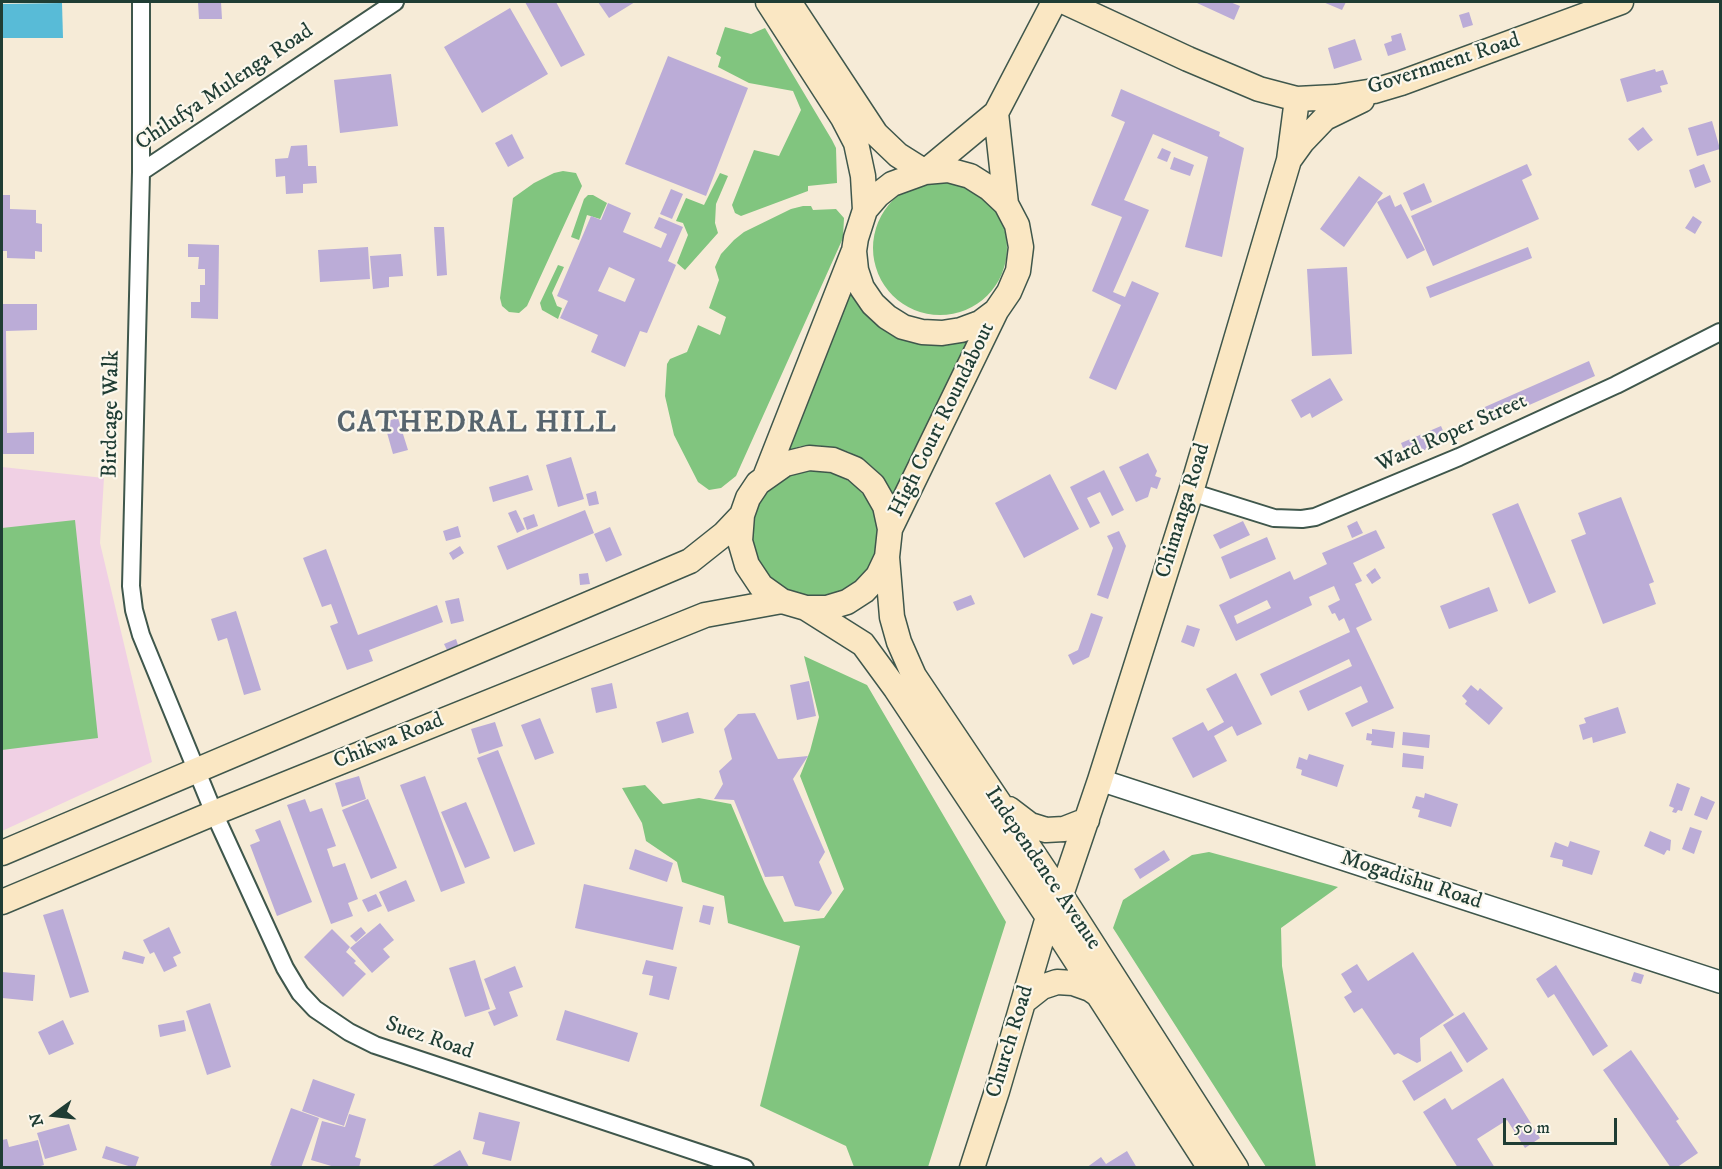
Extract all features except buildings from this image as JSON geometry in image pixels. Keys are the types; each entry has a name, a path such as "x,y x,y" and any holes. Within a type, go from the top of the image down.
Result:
{"main road":[{"path":"768,2 843,118 856,143 863,176 866,210"},
{"path":"789,2 876,134 898,155 925,172 996,113 1054,2"},
{"name":"Government Road","path":"1065,2 1259,89 1297,99 1336,97 1374,91 1621,2"},
{"path":"1288,160 1325,118 1374,91"},
{"name":"Chimanga Road","path":"1048,917 1061,896 1087,820 1191,492 1288,160 1297,99"},
{"path":"996,113 1006,204"},
{"name":"High Court Roundabout","path":"765,477 785,464 809,458 833,460 855,469 873,485 885,506 890,530 887,557 878,576 864,591 847,602 827,608 806,608 782,601 761,586 747,565 740,541 742,515 748,498 765,477 854,251 866,210 878,195 892,184 925,172 948,170 970,176 989,188 1006,204 1017,225 1021,247 1018,271 1009,292 996,311 890,530"},
{"name":"High Court Roundabout","path":"854,251 856,270 862,288 886,317 903,327 922,332 952,332 980,323 996,311"},
{"path":"2,853 690,561 724,534 742,515"},
{"name":"Independence Avenue","path":"887,557 892,617 899,642 914,676 1061,896 1236,1167"},
{"name":"Chikwa Road","path":"2,902 214,813 705,615 782,601"},
{"name":"Independence Avenue","path":"806,608 863,644 896,688 1210,1167"},
{"path":"997,801 1030,825 1046,830 1064,829 1087,820"},
{"name":"Church Road","path":"972,1167 1048,917"},
{"path":"1023,1002 1042,987 1057,982 1073,983 1100,996"}],"street":[{"name":"Birdcage Walk","path":"141,2 141,172 131,586 134,610 141,635 214,813"},
{"name":"Chilufya Mulenga Road","path":"141,172 394,2"},
{"name":"Ward Roper Street","path":"1191,492 1274,518 1315,517 1459,457 1616,385 1720,332"},
{"name":"Mogadishu Road","path":"1100,780 1720,982"},
{"name":"Suez Road","path":"214,813 285,968 300,993 315,1009 332,1021 375,1045 745,1167"}],"shaded area":[{"path":"2,467 104,478 100,543 152,762 2,831"}],"green space":[{"path":"725,27 751,34 765,28 836,148 837,183 808,186 808,191 741,216 735,213 732,205 754,150 779,156 801,110 793,91 749,83 718,67 721,57 716,54"},
{"path":"563,171 576,173 582,186 527,306 519,313 509,312 502,306 500,298 513,198 534,183"},
{"path":"720,173 728,176 716,204 715,223 718,233 685,270 677,263 688,235 683,223 676,221 686,198 704,205"},
{"path":"940,181 966,186 988,200 1002,222 1007,248 1002,274 988,296 966,310 940,315 914,310 892,296 878,274 873,248 878,222 892,200 914,186"},
{"path":"588,195 593,195 607,203 600,219 587,215 579,240 571,237 584,199"},
{"path":"811,206 813,210 836,209 844,218 843,238 736,476 721,488 709,490 698,482 674,435 665,396 667,364 670,359 687,352 698,325 720,335 726,317 709,308 719,280 715,267 721,254 744,232 791,209"},
{"path":"558,265 564,267 552,293 557,306 562,308 558,319 542,310 540,303"},
{"path":"851,283 916,343 943,346 969,341 896,503 878,472 849,452 813,445 801,446 778,454"},
{"path":"807,470 830,472 851,482 867,498 878,521 880,534 877,560 843,598 780,598 745,547 756,499 785,476"},
{"path":"75,520 98,738 2,750 2,528"},
{"path":"804,656 867,685 1006,922 928,1167 854,1167 846,1146 760,1106 800,946 728,923 724,896 682,882 677,862 646,841 642,823 622,788 645,785 663,804 699,798 731,804 784,922 824,918 844,889 800,776 810,751 819,717"},
{"path":"1209,852 1338,887 1281,928 1282,966 1316,1167 1266,1167 1113,928 1123,900 1192,855"}],"water":[{"path":"62,3 63,38 2,38 2,4"}],"district":[{"name":"CATHEDRAL HILL","path":"477,425"}]}
